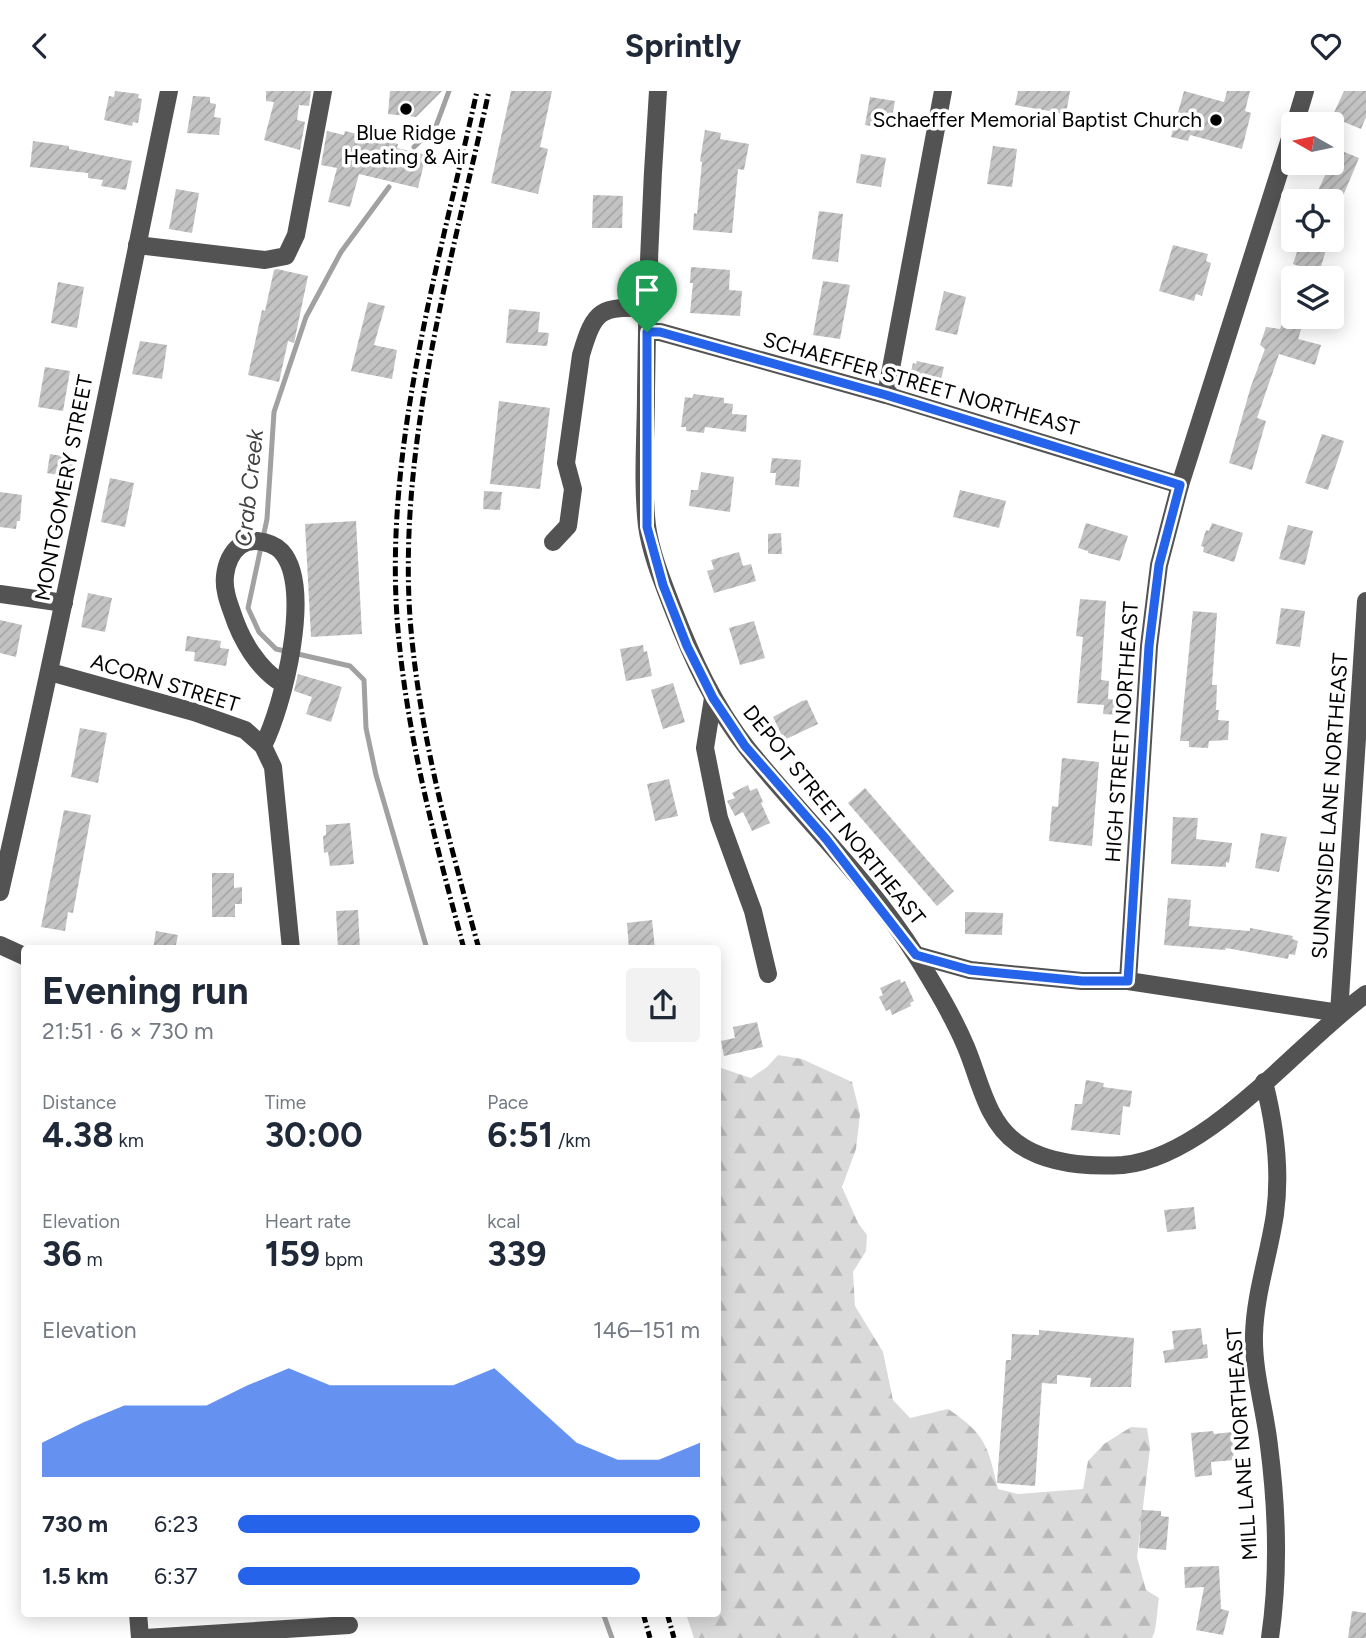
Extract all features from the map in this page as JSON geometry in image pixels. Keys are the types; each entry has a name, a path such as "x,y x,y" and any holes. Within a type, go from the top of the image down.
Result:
{"street":[{"name":"MONTGOMERY STREET","path":"0,892 50,672 169,91"},
{"path":"137,245 265,260 286,256 296,235 323,91"},
{"name":"DEPOT STREET NORTHEAST","path":"658,91 650,217 647,332 647,527 673,609 687,646 713,698 745,746 826,839 916,955 965,1045 990,1111 1016,1143 1049,1159 1090,1165 1126,1165 1168,1154 1207,1130 1339,1013 1366,995"},
{"path":"886,395 943,91"},
{"path":"1299,112 1305,91"},
{"name":"HIGH STREET NORTHEAST","path":"1128,981 1149,646 1159,565 1180,485 1281,167"},
{"path":"553,542 568,526 573,489 566,463 581,355 586,338 601,313 613,307 648,308"},
{"name":"SCHAEFFER STREET NORTHEAST","path":"647,332 660,332 886,395 1180,485"},
{"path":"284,684 269,675 242,637 225,590 227,562 239,545 254,541 274,545 283,553 294,584 296,611 293,640 284,684 271,729 263,745 272,767 290,945"},
{"path":"0,594 64,603"},
{"name":"SUNNYSIDE LANE NORTHEAST","path":"1339,1013 1366,601"},
{"name":"ACORN STREET","path":"50,672 245,730 263,745"},
{"path":"713,698 705,748 719,818 753,911 768,974"},
{"path":"0,944 21,954"},
{"path":"916,955 970,970 1082,981 1128,981 1339,1013"},
{"name":"MILL LANE NORTHEAST","path":"1264,1082 1275,1123 1275,1211 1256,1306 1254,1336 1255,1362 1270,1448 1275,1537 1270,1638"},
{"path":"139,1617 143,1638 349,1626"}],"green space":[{"path":"778,1055 802,1059 852,1082 860,1114 856,1149 842,1187 858,1223 867,1235 866,1251 853,1272 855,1306 883,1352 893,1400 910,1418 948,1409 961,1418 984,1443 998,1489 1018,1494 1083,1489 1088,1461 1104,1444 1131,1427 1147,1428 1150,1448 1137,1557 1146,1590 1159,1598 1152,1638 694,1638 687,1617 721,1617 721,1068 751,1078"}],"building":[{"path":"115,91 139,94 138,98 142,99 138,123 133,122 132,126 104,120 109,96 114,97"},
{"path":"266,91 311,91 309,106 299,105 297,120 305,122 300,150 264,140 274,102 266,101"},
{"name":"Blue Ridge Heating & Air","path":"390,91 442,91 416,117 388,114"},
{"path":"511,91 552,91 540,147 548,149 538,194 491,183"},
{"path":"1018,91 1070,91 1066,114 1015,105"},
{"name":"Schaeffer Memorial Baptist Church","path":"1184,91 1224,102 1227,91 1250,91 1245,111 1251,113 1242,149 1190,135 1188,141 1171,137"},
{"path":"1344,91 1366,91 1366,117 1361,129 1344,122 1344,112 1334,112"},
{"path":"193,96 210,97 210,103 216,104 214,117 221,118 219,135 187,133"},
{"path":"870,97 895,101 890,129 865,125"},
{"path":"705,130 721,133 720,139 749,144 744,170 738,169 732,233 693,230"},
{"path":"327,131 344,135 345,131 398,144 397,148 426,155 418,188 359,174 350,207 328,202 337,168 321,165"},
{"path":"33,141 69,146 69,149 132,161 126,190 101,186 103,180 88,178 88,173 30,167"},
{"path":"993,146 1017,149 1012,187 987,184"},
{"path":"1344,152 1359,158 1344,194 1344,189 1319,189 1325,175 1344,175"},
{"path":"861,154 886,158 881,187 856,183"},
{"path":"176,189 199,193 192,233 169,229"},
{"path":"593,195 623,196 622,228 592,228"},
{"path":"819,211 843,214 838,262 812,259"},
{"path":"1173,245 1208,254 1206,261 1211,263 1202,296 1196,294 1194,301 1159,291"},
{"path":"1297,252 1325,252 1321,266 1293,264"},
{"path":"691,267 730,270 729,290 742,291 740,316 690,313 693,283 690,283"},
{"path":"274,270 308,276 294,343 288,341 279,382 248,375 262,310 265,311"},
{"path":"823,281 850,285 840,339 813,335"},
{"path":"58,282 84,287 77,328 51,323"},
{"path":"944,291 966,297 957,335 935,330"},
{"path":"368,302 385,306 374,345 397,350 392,379 351,371"},
{"path":"509,309 540,312 538,332 549,333 547,346 506,343"},
{"path":"1281,326 1281,329 1301,329 1298,339 1321,345 1315,365 1279,354 1257,418 1266,421 1252,470 1229,463 1251,386 1265,349 1260,345 1266,327 1280,329"},
{"path":"140,341 167,345 162,379 132,374"},
{"path":"917,361 944,367 938,391 908,384 913,363 916,364"},
{"path":"45,367 70,371 63,411 38,407"},
{"path":"694,394 724,398 724,403 733,404 732,414 747,415 746,432 705,427 704,433 686,431 686,427 681,427 685,397 692,398"},
{"path":"499,401 550,408 540,489 490,484"},
{"path":"1322,434 1344,441 1328,490 1305,483"},
{"path":"50,454 74,458 71,477 47,473"},
{"path":"772,458 801,460 799,487 775,485 776,473 770,473"},
{"path":"701,472 734,477 730,512 689,506 691,490 698,490"},
{"path":"110,478 134,483 125,527 101,522"},
{"path":"960,490 1006,501 999,528 953,517"},
{"path":"484,491 502,492 500,510 483,509"},
{"path":"0,492 22,495 20,521 17,521 16,529 0,527"},
{"path":"356,521 362,634 311,637 305,524"},
{"path":"1086,523 1128,536 1120,561 1078,548"},
{"path":"1212,523 1243,533 1234,562 1203,552 1204,547 1201,546 1206,530 1209,531"},
{"path":"1288,525 1313,531 1305,565 1279,559"},
{"path":"781,533 782,554 768,554 768,534"},
{"path":"739,552 743,566 751,564 756,581 714,593 707,571 714,569 711,560"},
{"path":"88,593 112,598 105,632 81,627"},
{"path":"1080,599 1106,601 1101,680 1109,681 1108,699 1122,700 1120,715 1103,714 1104,705 1077,703 1083,637 1076,636"},
{"path":"1281,608 1305,611 1300,647 1276,644"},
{"path":"1193,611 1217,613 1212,685 1217,685 1218,720 1229,721 1228,740 1209,741 1208,748 1189,747 1189,741 1180,741"},
{"path":"0,620 22,625 16,657 0,653"},
{"path":"754,621 765,658 740,665 729,628"},
{"path":"187,636 221,641 220,648 229,649 226,666 194,661 195,652 185,651"},
{"path":"643,645 644,652 647,651 652,676 626,681 620,649"},
{"path":"298,674 342,687 331,722 306,714 312,697 294,691"},
{"path":"673,683 685,722 663,729 651,690"},
{"path":"807,700 818,724 784,740 773,717"},
{"path":"80,728 107,733 98,783 71,777"},
{"path":"1062,758 1099,762 1092,846 1049,841 1052,806 1058,807"},
{"path":"669,779 678,816 655,821 647,784"},
{"path":"748,785 750,791 757,788 770,823 752,831 743,812 735,816 727,801 735,798 732,793"},
{"path":"865,788 954,891 937,906 848,803"},
{"path":"64,810 91,815 73,913 68,912 65,931 41,927"},
{"path":"1173,817 1198,818 1196,839 1232,843 1226,867 1171,864"},
{"path":"350,823 354,864 330,866 328,852 324,853 323,836 326,835 326,825"},
{"path":"1261,833 1287,837 1279,872 1255,868"},
{"path":"212,873 234,873 234,888 242,887 242,904 235,904 235,917 212,917"},
{"path":"1168,898 1191,900 1189,926 1250,931 1250,928 1293,936 1292,939 1298,941 1295,955 1289,954 1288,959 1226,948 1164,945"},
{"path":"358,910 360,945 338,945 336,911"},
{"path":"965,912 1003,913 1002,935 965,934"},
{"path":"652,920 655,945 629,945 627,923"},
{"path":"156,931 178,935 176,945 154,945"},
{"path":"900,979 901,983 905,981 914,1001 910,1003 911,1006 892,1015 890,1009 886,1011 879,997 883,995 880,988"},
{"path":"757,1022 763,1047 724,1056 721,1041 735,1038 733,1027"},
{"path":"1086,1080 1104,1083 1103,1087 1132,1091 1130,1107 1123,1106 1120,1135 1071,1130 1075,1104 1082,1104"},
{"path":"1194,1207 1196,1229 1167,1232 1164,1210"},
{"path":"1201,1328 1203,1345 1207,1344 1208,1358 1165,1363 1163,1351 1174,1349 1172,1331"},
{"path":"1039,1330 1134,1338 1131,1387 1090,1387 1091,1378 1057,1375 1057,1384 1042,1383 1035,1486 997,1483 1006,1360 1011,1360 1012,1334 1039,1335"},
{"path":"1213,1431 1214,1434 1232,1432 1234,1460 1211,1462 1212,1475 1195,1477 1191,1433"},
{"path":"1142,1510 1161,1511 1161,1516 1169,1517 1166,1550 1139,1548"},
{"path":"1219,1566 1221,1609 1229,1611 1223,1635 1196,1630 1204,1587 1185,1588 1184,1567"},
{"path":"1352,1611 1366,1613 1366,1638 1348,1638"}],"waterway":[{"name":"Crab Creek","path":"414,147 436,126 449,91"},
{"name":"Crab Creek","path":"389,187 341,252 306,317 274,412 267,519 248,608 259,632 276,649 350,666 364,680 366,728 376,775 426,945"},
{"name":"Crab Creek","path":"604,1617 612,1638"}],"railway":[{"path":"463,945 414,743 401,659 395,552 407,419 432,286 477,91"},
{"path":"478,945 446,825 420,702 410,618 408,552 412,486 431,353 489,91"},
{"path":"644,1617 650,1638"},
{"path":"668,1617 674,1638"}],"place":[{"name":"Blue Ridge Heating & Air","path":"406,109"},
{"name":"Schaeffer Memorial Baptist Church","path":"1216,120"}],"route":[{"path":"647,332 660,332 886,395 1180,485 1159,565 1149,646 1128,981 1082,981 970,970 916,955 826,839 745,746 713,698 687,646 663,585 647,527 647,332"}]}
